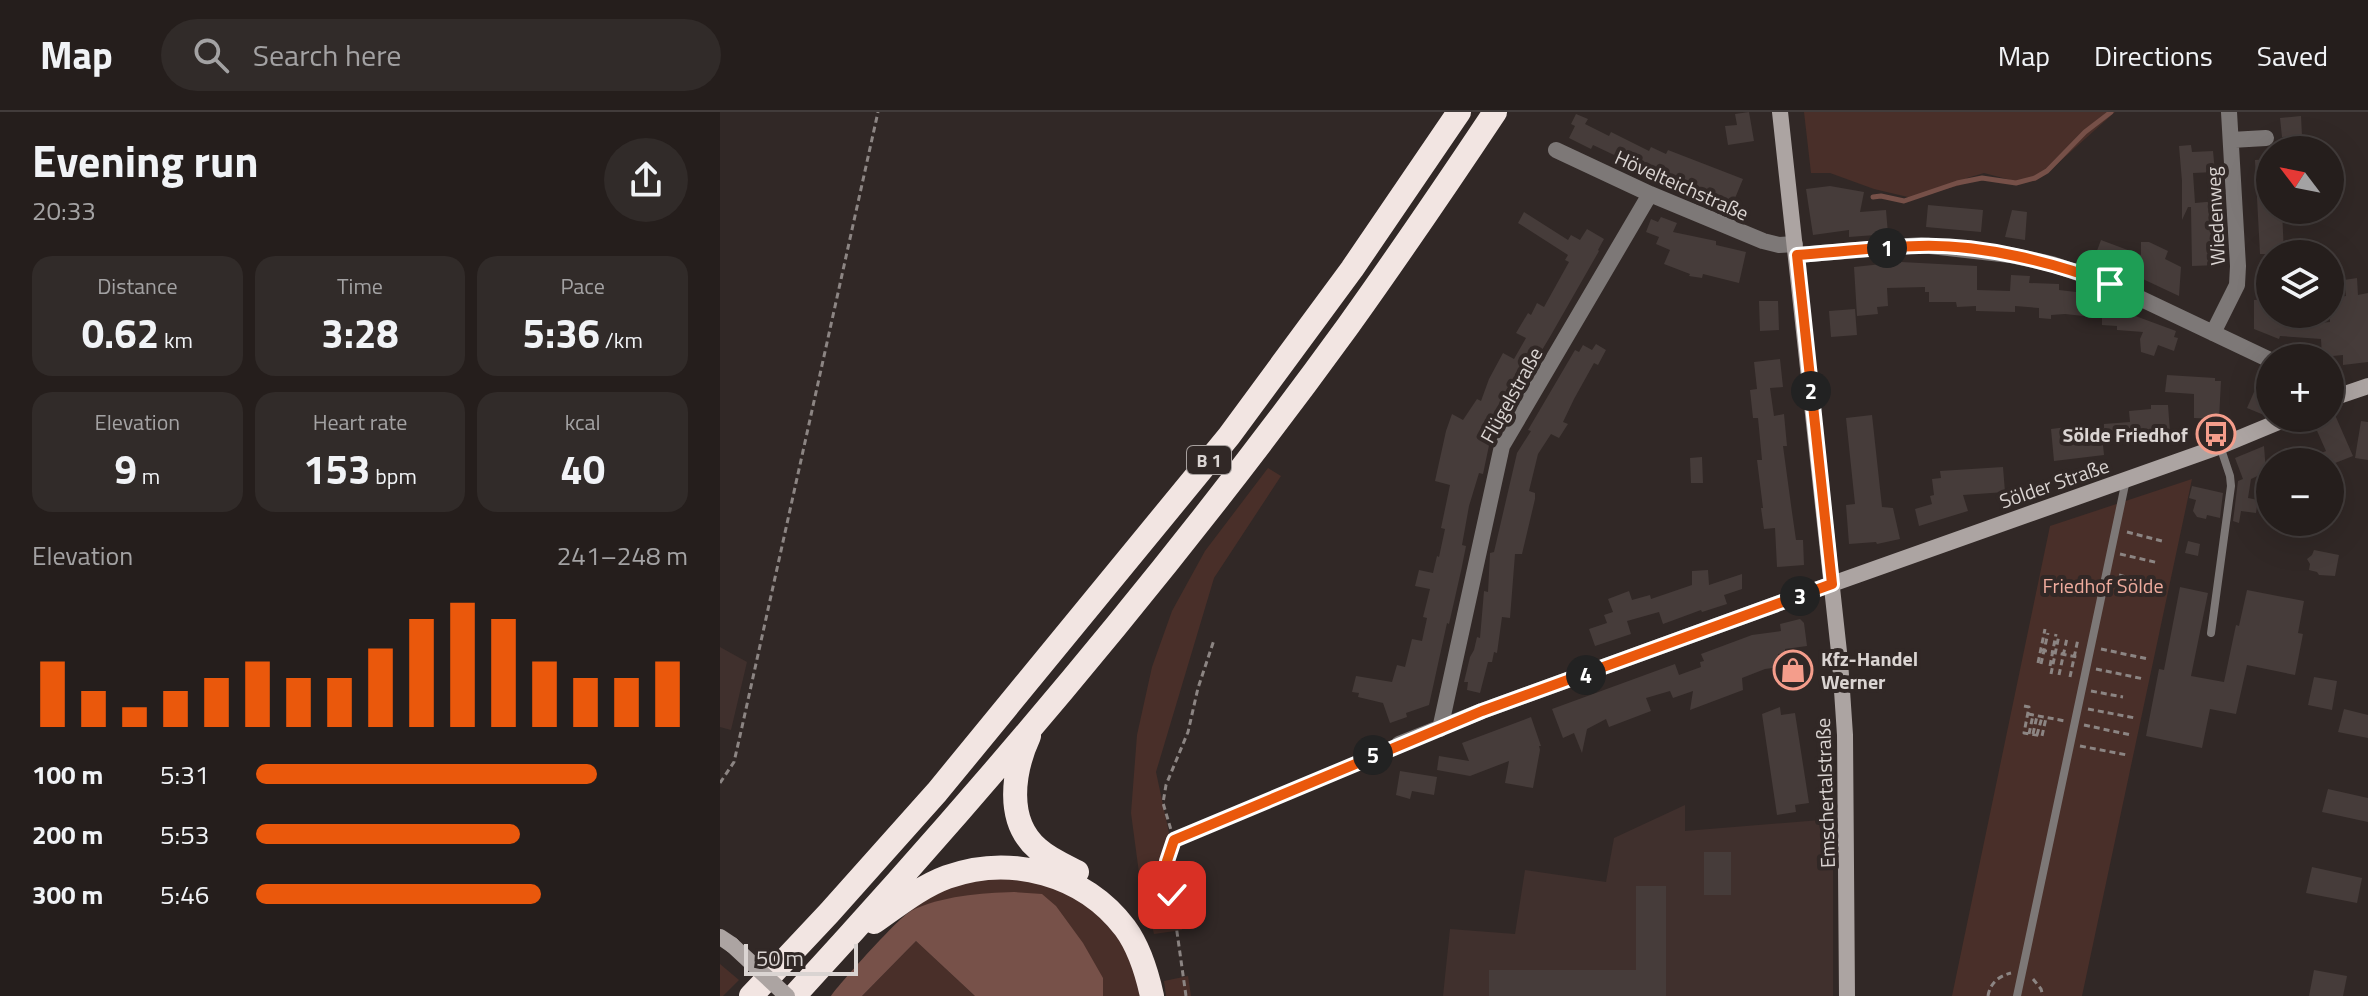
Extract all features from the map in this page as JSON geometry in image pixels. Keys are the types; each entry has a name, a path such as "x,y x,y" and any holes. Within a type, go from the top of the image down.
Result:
{"highway":[{"name":"B 1","path":"751,996 937,792 1229,436 1352,269 1459,112"},
{"name":"B 1","path":"794,996 1035,722 1163,566 1266,435 1405,245 1495,112"},
{"path":"1035,722 1017,775 1015,805 1022,830 1036,848 1054,861 1086,876 1112,894 1136,920 1151,950 1163,996"},
{"path":"839,947 914,894 946,878 982,869 1019,868 1067,882 1088,893 1111,912 1135,945 1152,996"}],"main road":[{"name":"Emschertalstraße","path":"1780,112 1832,584 1845,735 1847,996"},
{"path":"2344,393 2368,386"},
{"name":"Sölder Straße","path":"1832,584 2256,431"},
{"path":"726,941 787,996"}],"street":[{"name":"Wiedenweg","path":"2213,333 2237,285 2229,112"},
{"name":"Wiedenweg","path":"2231,140 2256,139"},
{"name":"Hövelteichstraße","path":"1556,150 1650,194 1763,241 1796,250 1921,245 2010,255 2052,264 2110,284 2256,353"},
{"name":"Flügelstraße","path":"1440,729 1502,446 1650,194"},
{"path":"1399,744 1832,584"}],"lane":[{"path":"2211,633 2231,486 2220,446"},
{"path":"2017,996 2126,479"}],"path":[{"path":"720,783 734,762 878,112"},
{"path":"2118,522 2128,533 2162,541"},
{"path":"2112,552 2159,563"},
{"path":"2110,562 2120,577 2157,586"},
{"path":"2040,664 2047,631"},
{"path":"2050,666 2058,635"},
{"path":"2059,675 2067,638"},
{"path":"2070,677 2078,639"},
{"path":"1186,996 1167,861 1174,840 1163,803 1166,785 1188,732 1214,640"},
{"path":"2091,647 2148,659"},
{"path":"2043,650 2144,679"},
{"path":"2051,674 2054,652"},
{"path":"2082,689 2123,697"},
{"path":"2024,706 2029,707 2024,733 2042,736 2039,717 2033,734"},
{"path":"2078,706 2135,718"},
{"path":"1174,840 1399,744"},
{"path":"2071,744 2127,755"}],"shaded area":[{"path":"720,647 747,662 731,730 720,727"},
{"path":"1685,805 1685,831 1833,819 1833,996 1443,996 1450,929 1515,934 1525,870 1606,882 1614,838"},
{"path":"975,894 1042,894 1056,906 1103,978 1103,996 975,996 916,941 862,996 831,996 883,937 911,911"}],"green space":[{"path":"1804,112 2115,112 2035,181 2018,182 1984,173 1967,178 1961,185 1912,198 1874,189 1830,173 1811,173"},
{"path":"1268,468 1281,476 1214,578 1156,772 1172,847 1182,930 1154,934 1139,873 1131,813 1137,735 1152,667 1172,611 1205,551"},
{"name":"Friedhof Sölde","path":"2192,479 2082,996 1952,996 2050,526"},
{"path":"1001,873 1078,894 1131,951 1145,996 1103,996 1103,978 909,911 939,889"},
{"path":"916,941 975,996 862,996"},
{"path":"720,964 739,980 723,996 720,996"},
{"path":"1188,976 1191,996 1166,996 1164,981"}],"building":[{"path":"1749,112 1754,141 1728,145 1725,126 1737,125 1735,114"},
{"path":"1576,114 1588,119 1585,124 1609,136 1611,132 1649,151 1651,147 1666,154 1668,150 1743,179 1728,215 1670,191 1673,183 1627,166 1629,162 1593,145 1591,149 1569,138"},
{"path":"2301,116 2302,136 2282,136 2280,118"},
{"path":"2191,145 2192,152 2213,151 2215,172 2193,173 2195,203 2217,201 2219,265 2192,266 2191,207 2188,207 2182,220 2179,146"},
{"path":"1830,186 1864,192 1860,212 1886,210 1888,234 1849,237 1849,230 1813,235 1806,189"},
{"path":"1928,205 1983,210 1981,232 1926,227"},
{"path":"2012,210 2027,212 2025,240 2005,237"},
{"path":"1524,212 1568,240 1571,235 1580,240 1587,229 1604,239 1539,355 1536,354 1522,380 1519,378 1506,399 1511,402 1491,436 1483,474 1479,473 1469,506 1461,571 1429,705 1390,723 1383,703 1358,697 1359,693 1352,692 1356,676 1392,682 1397,665 1405,667 1412,639 1422,641 1427,618 1423,617 1430,589 1415,586 1419,570 1433,573 1439,557 1445,529 1441,528 1450,485 1435,481 1452,414 1463,420 1477,399 1481,401 1503,353 1514,359 1526,338 1516,333 1537,303 1544,307 1569,262 1565,260 1568,255 1518,223"},
{"path":"1661,217 1677,223 1673,232 1716,241 1716,245 1746,252 1739,283 1703,274 1702,278 1689,276 1664,264 1670,250 1656,244 1659,237 1646,232 1651,219 1658,222"},
{"path":"2258,224 2283,224 2283,240 2259,240"},
{"path":"2101,240 2141,255 2141,242 2149,242 2168,251 2165,259 2181,267 2179,296 2130,273 2129,276 2103,266 2106,260 2095,256"},
{"path":"1901,262 1977,266 1977,290 2010,291 2011,275 2030,276 2029,283 2059,284 2059,290 2076,292 2078,304 2082,292 2093,294 2092,303 2130,306 2130,314 2176,331 2174,337 2178,338 2174,351 2158,345 2154,356 2141,352 2143,332 2117,330 2117,326 2102,325 2102,318 2065,314 2051,315 2051,319 2039,318 2039,308 2015,306 2015,312 1976,311 1976,306 1957,307 1956,302 1929,302 1929,292 1925,292 1925,287 1887,288 1888,306 1877,307 1878,314 1857,316 1854,267"},
{"path":"2357,278 2358,295 2368,293 2368,362 2344,365 2344,344 2321,344 2321,339 2280,336 2279,339 2254,329 2256,300 2256,328 2344,328 2344,280"},
{"path":"1759,301 1778,301 1779,330 1760,331"},
{"path":"1855,309 1857,335 1831,337 1829,311"},
{"path":"1596,344 1606,350 1598,365 1594,363 1574,399 1563,422 1568,424 1559,438 1551,434 1538,454 1529,491 1535,493 1535,499 1522,554 1515,554 1510,618 1502,617 1497,653 1494,652 1492,662 1488,662 1480,693 1467,690 1468,682 1464,682 1477,637 1480,638 1484,591 1488,592 1490,553 1494,552 1517,453 1575,350 1579,352 1583,345 1592,350"},
{"path":"1780,359 1783,387 1770,388 1774,416 1784,414 1787,446 1783,446 1796,540 1803,540 1804,565 1777,567 1775,528 1764,529 1757,460 1762,460 1758,418 1753,418 1750,390 1757,389 1754,362"},
{"path":"2167,375 2221,381 2219,419 2194,418 2194,394 2165,392"},
{"path":"2256,392 2256,412 2247,408"},
{"path":"2151,405 2168,405 2170,432 2134,433 2135,442 2103,445 2104,455 2054,461 2051,429 2104,428 2104,424 2130,422 2129,411 2151,409"},
{"path":"1872,415 1882,507 1893,508 1900,539 1877,544 1849,544 1846,505 1855,504 1846,418"},
{"path":"2361,421 2368,422 2368,460 2355,458"},
{"path":"2318,432 2342,432 2353,456 2344,460 2344,448 2325,448"},
{"path":"2256,449 2256,477 2251,479 2248,498 2256,500 2256,513 2241,511 2239,523 2233,521 2238,481 2243,479 2235,458"},
{"path":"1702,457 1703,483 1691,483 1690,458"},
{"path":"2003,467 2005,492 1963,495 1968,511 1919,526 1915,509 1932,504 1932,479 1941,478 1940,471"},
{"path":"2192,486 2223,493 2220,518 2207,515 2206,519 2197,517 2193,511 2196,500 2189,498"},
{"path":"2188,541 2200,544 2198,556 2185,553"},
{"path":"2314,550 2339,555 2335,576 2319,575 2309,570 2307,559"},
{"path":"1708,570 1709,585 1742,574 1742,589 1724,595 1727,604 1663,624 1659,612 1627,621 1631,634 1595,646 1589,629 1607,623 1604,615 1613,612 1608,599 1629,591 1632,600 1650,595 1651,599 1692,585 1692,571"},
{"path":"2180,587 2208,593 2191,676 2224,682 2247,590 2304,601 2298,633 2303,634 2295,675 2247,665 2236,714 2210,709 2202,748 2146,736 2159,669 2164,670"},
{"path":"1800,619 1804,623 1807,646 1785,649 1785,653 1778,654 1780,667 1742,678 1743,690 1690,710 1693,691 1673,698 1670,691 1646,698 1651,711 1609,727 1606,719 1587,729 1582,753 1574,733 1563,738 1552,709 1675,664 1679,675 1701,667 1700,662 1704,661 1701,654 1752,635 1781,631 1780,624"},
{"path":"2314,677 2337,681 2332,710 2308,705"},
{"path":"1780,707 1781,715 1795,713 1809,803 1795,805 1796,812 1777,815 1762,714"},
{"path":"2344,709 2368,715 2368,738 2338,732"},
{"path":"1531,717 1541,746 1533,788 1505,783 1509,761 1470,776 1437,770 1439,756 1469,761 1462,743"},
{"path":"1400,771 1437,777 1434,795 1412,791 1410,799 1396,795"},
{"path":"2328,789 2368,798 2368,822 2322,812"},
{"path":"1704,852 1731,852 1731,895 1704,895"},
{"path":"2312,867 2362,878 2357,903 2306,893"},
{"path":"1636,886 1666,886 1666,996 1489,996 1489,970 1636,970"},
{"path":"2314,970 2347,976 2343,996 2309,996"}],"waterway":[{"path":"1873,197 1904,201 1982,178 2016,183 2035,178 2047,171 2085,132 2111,112"}],"place":[{"name":"Sölde Friedhof","path":"2216,434"},
{"name":"Kfz-Handel Werner","path":"1793,670"}],"route":[{"path":"1172,895 1167,861 1174,840 1482,711 1832,584 1797,255 1942,246 2052,264 2110,284"}]}
